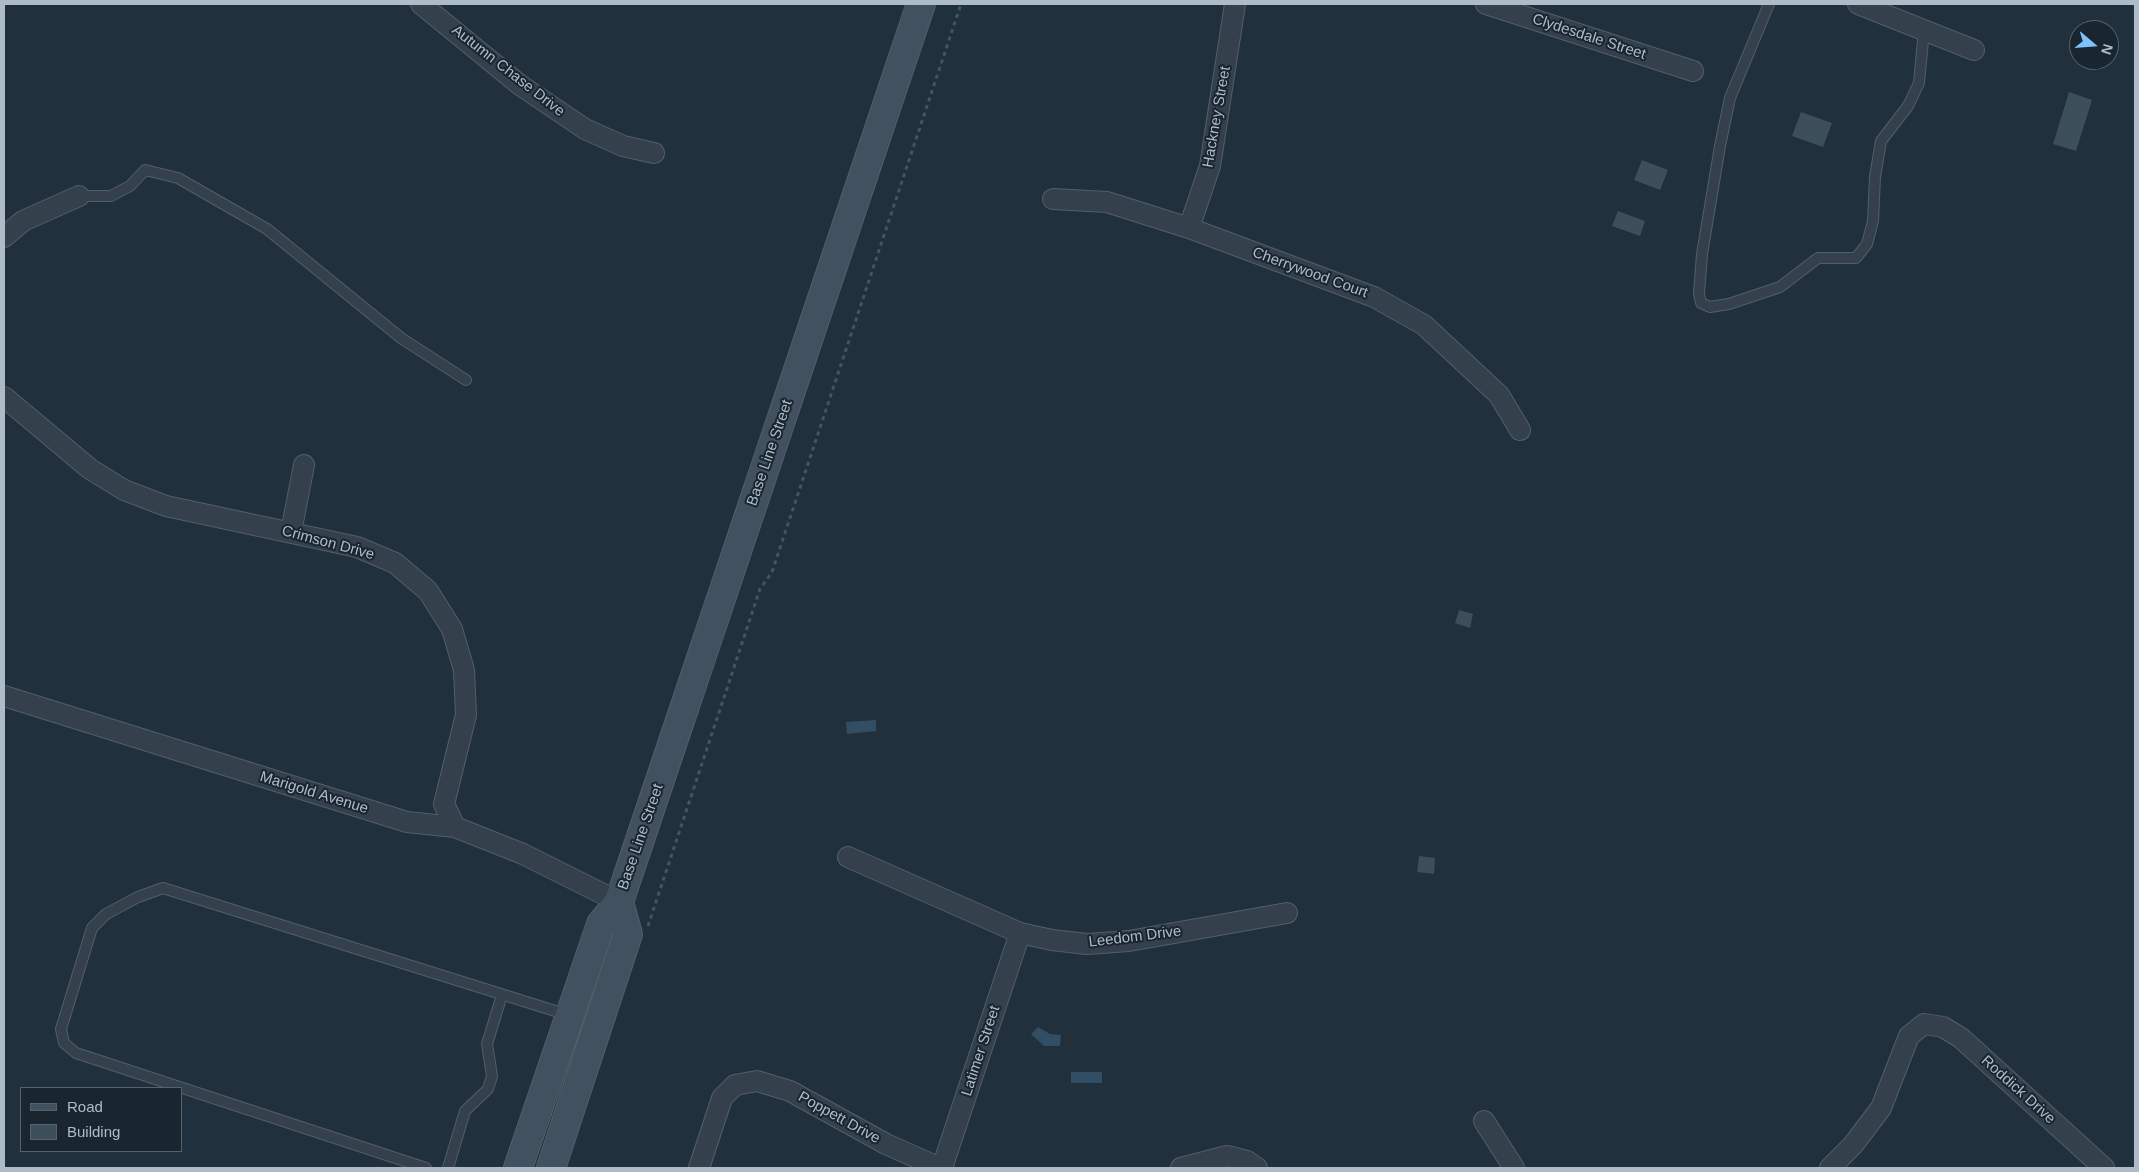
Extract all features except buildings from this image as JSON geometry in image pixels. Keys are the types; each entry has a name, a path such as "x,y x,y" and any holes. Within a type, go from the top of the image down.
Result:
{"main road":[{"name":"Base Line Street","path":"518,1168 601,924 619,902 921,4"},
{"name":"Base Line Street","path":"550,1168 628,934 619,902"}],"street":[{"name":"Autumn Chase Drive","path":"421,4 520,85 585,130 623,146 654,153"},
{"name":"Hackney Street","path":"1189,228 1210,166 1235,4"},
{"name":"Clydesdale Street","path":"1486,4 1693,71"},
{"path":"1858,4 1974,50"},
{"path":"4,237 23,221 79,196"},
{"name":"Cherrywood Court","path":"1054,199 1107,202 1189,228 1374,297 1424,325 1499,395 1520,430"},
{"name":"Crimson Drive","path":"4,397 90,469 124,490 166,506 357,547 395,563 428,592 452,629 464,670 466,715 444,804 455,827"},
{"path":"291,532 304,465"},
{"name":"Marigold Avenue","path":"4,696 407,822 455,827 523,854 619,902"},
{"name":"Leedom Drive","path":"848,857 1020,933 1052,940 1087,944 1129,941 1287,913"},
{"name":"Latimer Street","path":"941,1168 1020,933"},
{"name":"Roddick Drive","path":"1830,1168 1853,1145 1881,1108 1909,1036 1924,1024 1943,1027 1961,1038 2104,1168"},
{"name":"Poppett Drive","path":"699,1168 722,1098 735,1085 757,1081 790,1091 886,1144 941,1168"},
{"path":"1484,1121 1514,1168"},
{"path":"1181,1168 1227,1156 1252,1165"}],"lane":[{"path":"1769,4 1730,98 1720,146 1702,254 1699,294 1701,303 1710,306 1729,304 1780,287 1818,258 1856,258 1867,244 1873,221 1875,176 1881,140 1908,106 1919,83 1924,30"},
{"path":"79,196 111,196 130,186 145,170 178,178 268,229 401,338 466,380"},
{"path":"179,1087 76,1053 64,1043 61,1029 92,928 106,914 138,897 163,888 570,1016"},
{"path":"448,1168 465,1111 488,1089 492,1076 487,1044 502,995"},
{"path":"182,1088 426,1168"}],"path":[{"path":"647,931 760,589 772,572 961,4"}],"water":[{"path":"876,720 876,731 847,734 846,722"},
{"path":"1038,1027 1050,1034 1061,1035 1060,1046 1044,1046 1031,1034"},
{"path":"1071,1072 1102,1072 1102,1083 1071,1083"}]}
